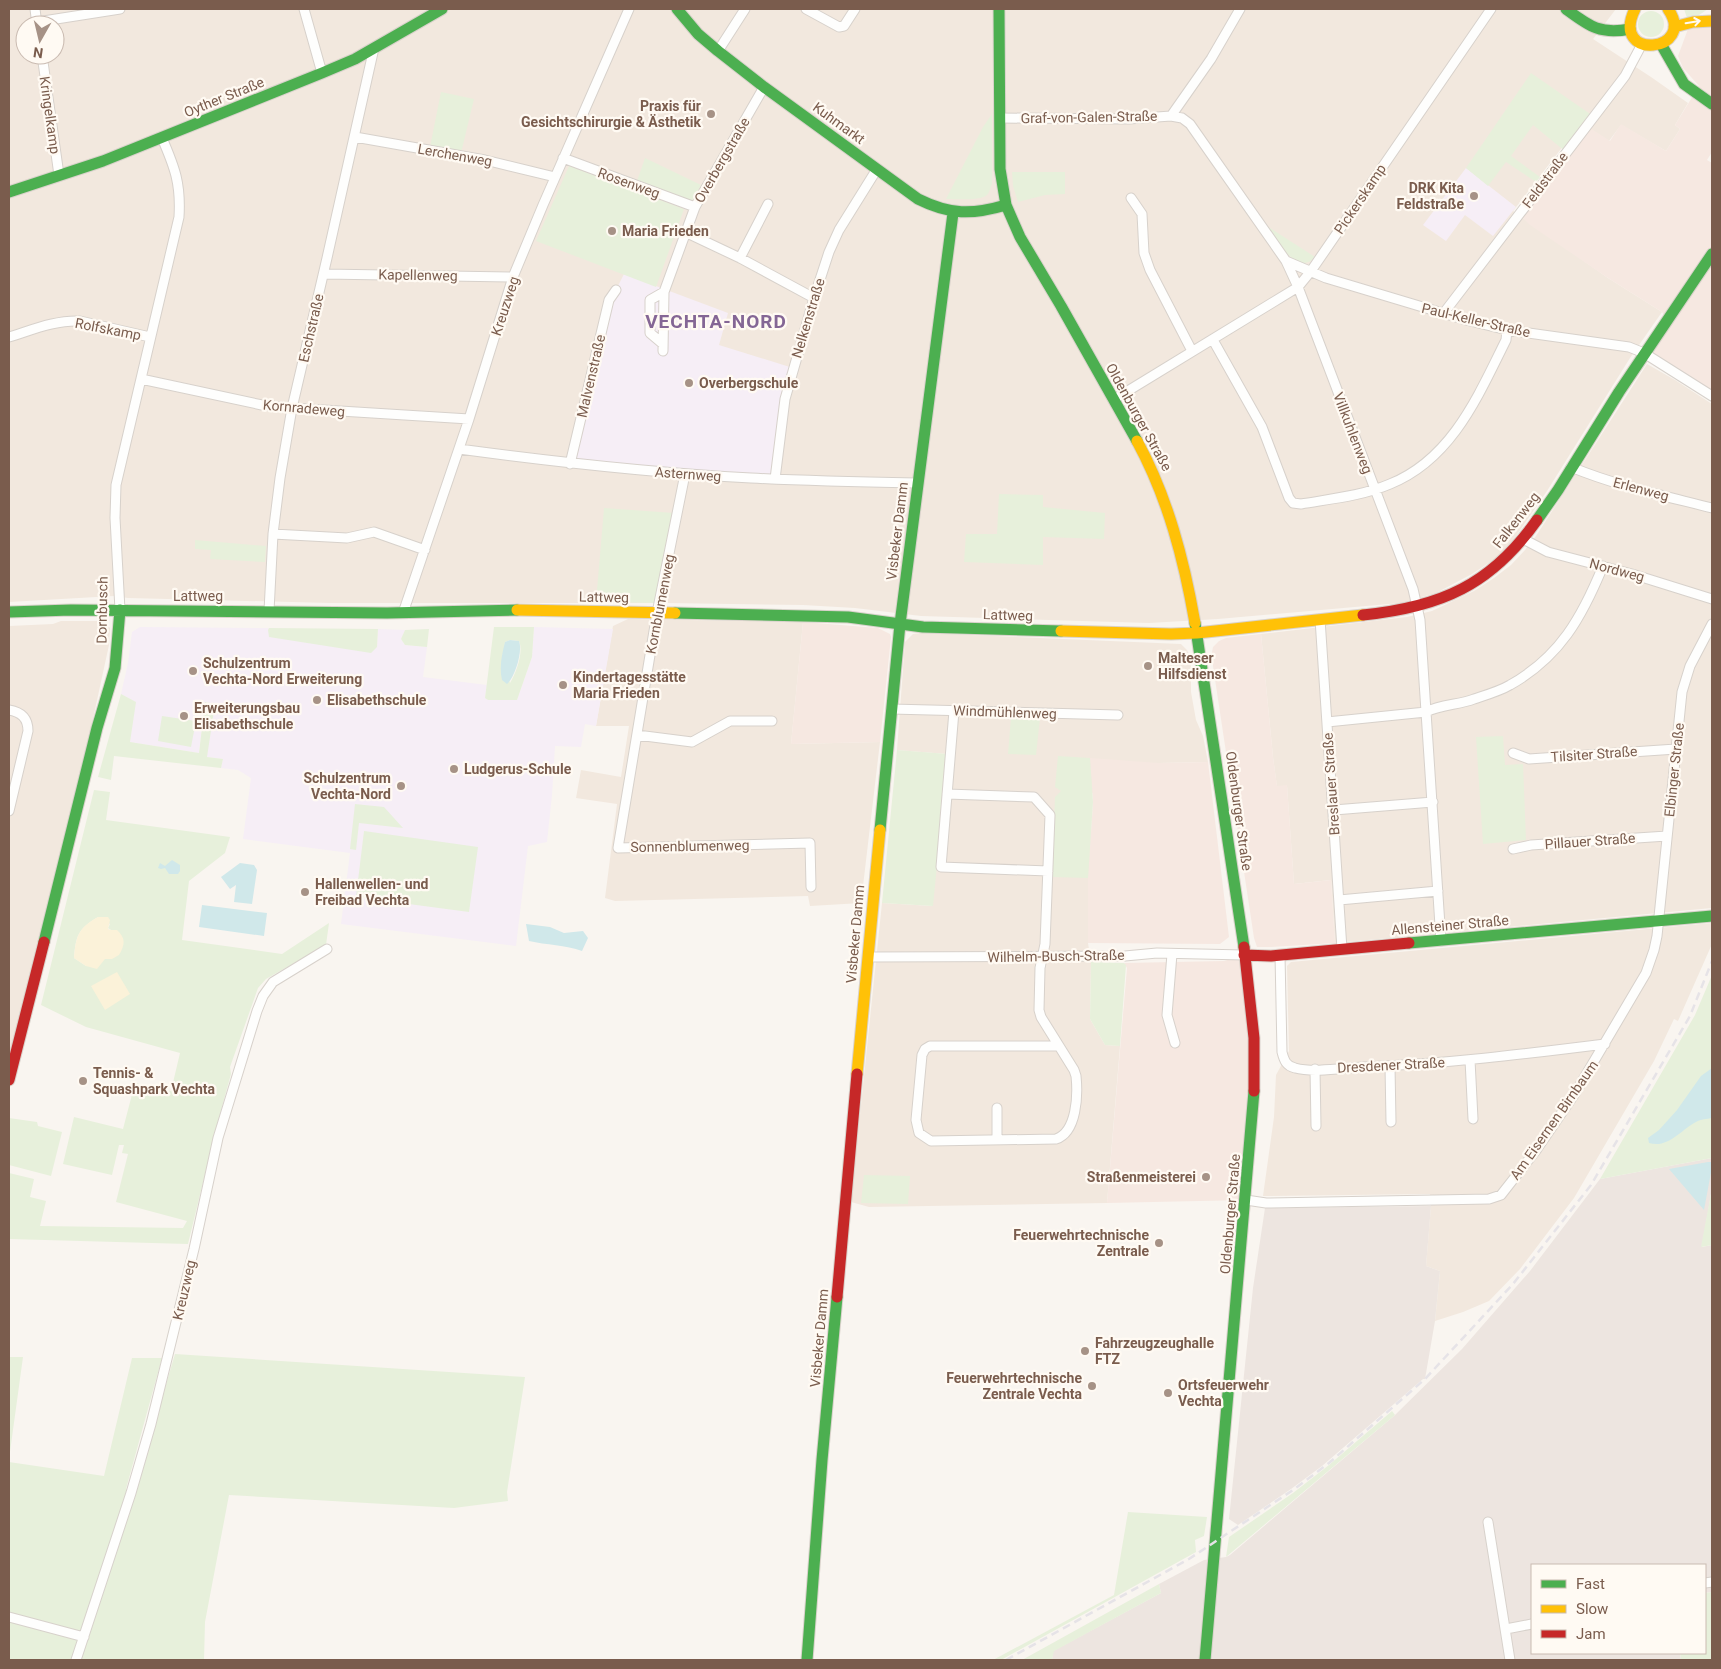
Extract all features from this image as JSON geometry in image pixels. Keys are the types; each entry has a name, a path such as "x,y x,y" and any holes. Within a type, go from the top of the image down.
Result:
{"street":[{"path":"65,19 120,9"},
{"path":"304,9 322,73"},
{"name":"Oyther Straße","path":"9,192 103,161 322,73 374,48 442,9"},
{"name":"Kreuzweg","path":"403,613 469,419 513,277 629,9"},
{"name":"Kuhmarkt","path":"677,9 698,34 718,51 918,200 929,206 953,213 981,212 1006,205"},
{"path":"718,51 745,9"},
{"path":"806,9 839,26 844,26 848,22 855,9"},
{"name":"Oldenburger Straße","path":"999,9 1000,169 1006,205 1020,237 1062,306 1147,460 1166,504 1185,565 1197,633 1244,955 1255,1060 1254,1109 1205,1660"},
{"name":"Graf-von-Galen-Straße","path":"1000,118 1128,119 1171,116 1211,59 1240,9"},
{"name":"Pickerskamp","path":"1113,400 1298,287 1311,271 1491,9"},
{"path":"1566,9 1596,30 1613,33 1630,29"},
{"path":"1635,9 1630,16 1630,29 1637,41 1648,46 1661,44 1671,34 1674,28 1674,20 1668,9"},
{"path":"1674,28 1684,23 1704,20 1712,21"},
{"name":"Feldstraße","path":"1443,314 1624,76 1642,44"},
{"path":"1661,44 1684,84 1712,104"},
{"name":"Eschstraße","path":"269,611 273,534 292,408 374,48"},
{"name":"Kringelkamp","path":"43,65 59,176"},
{"name":"Overbergstraße","path":"664,292 650,300 650,333 664,347 664,292 694,207 764,87"},
{"name":"Villkuhlenweg","path":"1171,116 1182,118 1190,124 1286,260 1298,287 1412,589 1420,620 1441,940"},
{"name":"Lerchenweg","path":"355,136 485,160 555,177"},
{"name":"Dornbusch","path":"9,1080 97,728 115,668 120,610 115,518 116,485 179,217 180,200 176,170 162,138"},
{"name":"Rosenweg","path":"563,158 694,207"},
{"name":"Nelkenstraße","path":"775,480 785,399 829,252 839,230 877,169"},
{"path":"1131,198 1142,214 1144,253 1150,270 1192,351"},
{"path":"740,258 768,204"},
{"name":"Visbeker Damm","path":"807,1660 822,1460 891,709 900,624 953,213"},
{"path":"685,232 740,258 814,298"},
{"name":"Falkenweg","path":"1197,633 1417,608 1465,588 1486,575 1502,562 1523,539 1712,254"},
{"path":"1286,260 1311,271"},
{"name":"Paul-Keller-Straße","path":"1311,271 1326,278 1443,314 1507,330 1629,347 1644,354"},
{"name":"Kapellenweg","path":"324,274 513,277"},
{"name":"Malvenstraße","path":"570,464 609,300 616,290"},
{"name":"Rolfskamp","path":"9,337 54,323 69,321 80,321 150,337"},
{"path":"1212,340 1262,427 1289,498 1293,503 1301,504 1374,490 1390,484 1413,472 1439,452 1457,430 1476,400 1506,340 1507,330"},
{"path":"1644,354 1712,396"},
{"name":"Kornradeweg","path":"140,379 230,399 292,408 469,419"},
{"name":"Asternweg","path":"459,449 570,464 685,474 775,480 918,483"},
{"name":"Erlenweg","path":"1571,467 1610,481 1712,508"},
{"name":"Kornblumenweg","path":"626,800 657,613 685,474"},
{"path":"273,534 348,538 374,532 425,550"},
{"name":"Nordweg","path":"1523,539 1548,552 1677,587 1712,599"},
{"path":"1327,722 1426,712 1436,707 1451,706 1472,700 1510,685 1544,660 1564,641 1589,601 1603,566"},
{"name":"Lattweg","path":"9,612 120,610 403,613 506,610 827,616 924,626 1197,633"},
{"name":"Breslauer Straße","path":"1320,619 1342,949"},
{"name":"Elbinger Straße","path":"1658,922 1682,692 1687,674 1712,624"},
{"name":"Windmühlenweg","path":"891,709 1118,715"},
{"path":"9,710 25,717 28,723 28,731 9,811"},
{"path":"954,711 941,867 1048,871"},
{"path":"636,735 692,742 730,721 772,721"},
{"name":"Tilsiter Straße","path":"1513,753 1530,759 1676,749"},
{"path":"947,794 1034,796 1050,815 1039,1010 1041,1017 1059,1046 1076,1076 1072,1124 1062,1137 1056,1139 931,1141 919,1133 916,1120 922,1055 925,1049 930,1046 1059,1046"},
{"name":"Sonnenblumenweg","path":"626,800 618,848 810,843 811,888"},
{"path":"1334,810 1433,802"},
{"name":"Pillauer Straße","path":"1513,849 1532,845 1667,836"},
{"path":"1339,900 1438,891"},
{"name":"Allensteiner Straße","path":"1244,955 1280,955 1712,916"},
{"name":"Am Eisernen Birnbaum","path":"1246,1200 1266,1203 1489,1199 1501,1195 1553,1126 1605,1044 1650,963 1657,936 1658,922"},
{"name":"Kreuzweg","path":"76,1660 131,1493 151,1424 194,1249 218,1138 257,1011 263,996 273,982 327,949"},
{"path":"1172,954 1167,1015 1175,1043"},
{"name":"Wilhelm-Busch-Straße","path":"868,957 1244,955"},
{"name":"Dresdener Straße","path":"1280,955 1282,1052 1284,1060 1288,1065 1296,1068 1390,1066 1470,1060 1605,1044"},
{"path":"1470,1060 1473,1119"},
{"path":"1390,1066 1391,1122"},
{"path":"1315,1069 1316,1126"},
{"path":"997,1108 998,1140"},
{"path":"1488,1522 1510,1660"},
{"path":"9,1617 84,1637"},
{"path":"1506,1629 1531,1624"}],"shaded area":[{"path":"9,9 1616,9 1593,39 1688,103 1675,125 1680,129 1666,151 1621,125 1609,141 1581,123 1513,211 1608,278 1662,312 1630,358 1547,491 1504,551 1472,574 1436,593 1400,603 1149,623 921,616 855,608 803,605 330,603 128,598 114,596 9,602"},
{"path":"1704,25 1712,27 1712,152 1707,160 1712,163 1712,391 1653,353 1671,325 1662,312 1608,278 1530,225 1522,217 1590,128 1610,141 1621,124 1666,151 1680,129 1675,125 1699,86 1683,68 1678,56 1688,29"},
{"name":"DRK Kita Feldstraße","path":"1466,168 1516,207 1493,236 1465,215 1446,241 1423,225"},
{"name":"Overbergschule","path":"624,274 728,313 719,345 793,368 775,479 570,464 616,290"},
{"path":"1647,364 1712,404 1712,908 1335,943 1331,880 1294,884 1287,786 1277,787 1261,634 1407,617 1432,611 1474,591 1494,578 1511,565 1536,536"},
{"path":"628,619 803,622 791,744 880,742 861,903 810,906 808,896 615,901 605,898 617,804 576,798 581,770 621,777 629,726 596,726 613,626"},
{"path":"61,621 97,621 106,623 110,628 109,645 91,728 9,1057 9,626 53,624"},
{"path":"803,622 878,628 890,634 880,742 791,744"},
{"name":"Schulzentrum Vechta-Nord","path":"140,627 269,628 268,630 377,647 378,629 405,630 401,639 405,645 427,647 423,677 487,685 485,698 488,700 517,700 532,657 534,627 613,629 596,726 585,724 581,747 555,746 547,842 528,846 516,946 341,924 350,853 243,839 251,778 238,770 221,768 223,759 207,757 205,702 199,753 130,742 135,702 121,694 132,632"},
{"path":"913,634 1181,644 1191,658 1191,692 1196,720 1203,736 1208,762 1159,763 1092,793 1088,943 1091,962 1090,1019 1105,1045 1120,1046 1107,1203 869,1207 851,1202 882,903 932,906 947,754 897,750 905,642"},
{"path":"1261,634 1277,786 1287,785 1294,884 1331,880 1335,943 1257,947 1254,938 1212,652 1213,647 1219,641 1226,638"},
{"path":"1090,758 1159,763 1208,762 1229,937 1220,944 1088,943 1088,878 1093,802"},
{"path":"1712,923 1712,944 1678,1021 1674,1019 1654,1061 1574,1198 1520,1269 1489,1301 1435,1321 1440,1271 1426,1266 1431,1206 1430,1194 1263,1196 1274,1117 1276,1075 1289,1051 1287,966 1291,962"},
{"path":"1244,955 1252,1026 1246,1200 1107,1203 1127,968 1124,963 1224,961"},
{"path":"1712,1158 1712,1188 1702,1247 1712,1245 1712,1592 1706,1593 1706,1564 1531,1564 1531,1654 1680,1654 1681,1660 1052,1660 1053,1651 1161,1593 1159,1584 1204,1560 1230,1555 1395,1415 1462,1349 1530,1271 1600,1179"},
{"path":"1431,1206 1426,1266 1440,1271 1435,1321 1425,1379 1322,1466 1238,1525 1229,1519 1253,1288 1265,1208"}],"green space":[{"path":"1684,9 1708,9 1699,15 1687,18"},
{"path":"1651,11 1660,15 1664,24 1660,33 1651,37 1642,33 1638,24 1642,15"},
{"path":"1531,73 1593,116 1566,152 1533,125 1511,156 1540,177 1536,182 1506,162 1488,186 1466,168"},
{"path":"441,92 474,99 461,153 430,147"},
{"path":"992,114 992,184 989,192 984,197 979,198 946,199 983,127"},
{"path":"645,158 701,185 692,202 637,181"},
{"path":"569,166 684,209 656,287 536,241"},
{"path":"1012,172 1065,172 1065,194 1045,195 1018,202 1013,186"},
{"path":"1264,224 1315,257 1308,262 1301,263 1294,259 1280,246"},
{"path":"999,494 1043,495 1043,507 1105,513 1104,539 1043,537 1043,565 964,562 966,534 997,534"},
{"path":"604,508 674,513 656,601 654,603 596,602"},
{"path":"195,540 266,546 265,562 210,559 211,550 195,549"},
{"path":"494,627 534,627 532,657 517,700 488,700 485,698","holes":["510,640 519,641 520,656 510,683 502,655 505,642"]},
{"path":"269,628 378,629 377,647 371,653 269,637"},
{"path":"429,629 427,647 405,645 401,639 405,630"},
{"path":"121,694 136,702 130,742 199,753 205,702 215,704 207,757 223,759 221,768 114,756 111,780 98,777"},
{"path":"162,716 196,721 191,747 158,741"},
{"path":"1011,717 1040,718 1036,755 1008,754"},
{"path":"1503,736 1505,765 1523,764 1526,840 1483,844 1476,737"},
{"path":"897,750 948,754 933,906 882,903"},
{"path":"1058,756 1090,758 1093,802 1088,878 1052,877 1055,797 1061,791 1055,787"},
{"path":"94,790 110,792 106,820 230,837 225,853 189,881 182,940 282,954 329,923 326,945 266,979 258,988 230,1067 231,1074 188,1244 9,1239 9,1173 34,1179 30,1197 46,1201 40,1226 183,1228 187,1221 116,1202 128,1154 122,1153 124,1145 119,1145 112,1175 63,1164 74,1117 123,1129 135,1083 171,1091 180,1053 86,1027 41,1005","holes":["98,917 110,924 108,928 111,930 86,966 74,958 77,938 86,925"]},
{"path":"355,804 384,807 403,828 359,823 356,850 350,849"},
{"path":"364,831 478,847 469,912 356,897"},
{"path":"1091,962 1124,963 1126,965 1120,1046 1105,1045 1090,1019"},
{"path":"1712,975 1712,1158 1600,1179 1695,1015"},
{"path":"9,1118 37,1122 38,1126 62,1132 51,1176 9,1165"},
{"path":"864,1175 910,1176 908,1204 861,1203"},
{"path":"1712,1188 1712,1245 1701,1247"},
{"path":"175,1354 525,1377 507,1492 508,1501 454,1508 229,1495 205,1622 204,1660 9,1660 9,1462 104,1476 132,1358 162,1358 126,1489 135,1489"},
{"path":"9,1357 23,1357 9,1459"},
{"path":"1392,1411 1395,1415 1226,1557 1229,1537 1293,1493"},
{"path":"1128,1512 1207,1517 1204,1536 1195,1540 1196,1552 1001,1660 993,1660 1114,1595"},
{"path":"1159,1584 1161,1593 1054,1651 1052,1660 1022,1660"},
{"path":"1712,1592 1712,1660 1681,1660 1680,1654 1706,1654 1706,1593"}],"sand":[{"path":"98,917 108,917 110,920 108,929 117,930 124,942 119,955 112,959 105,959 97,969 86,966 74,958 79,933 86,925"},
{"path":"117,972 130,994 105,1010 91,986"}],"water":[{"path":"510,640 519,641 520,651 515,670 507,684 502,680 501,665 505,642"},
{"path":"172,860 180,865 178,874 169,874 165,868 158,868 160,863 165,866"},
{"path":"240,863 254,865 257,870 252,904 234,902 236,885 230,889 221,877"},
{"path":"202,905 267,913 264,936 199,927"},
{"path":"526,924 550,927 564,933 583,931 588,938 582,951 569,947 529,941"},
{"path":"1712,1068 1712,1118 1696,1122 1669,1141 1656,1144 1649,1143 1648,1138 1659,1130 1677,1110 1701,1076"},
{"path":"1711,1162 1712,1167 1704,1210 1669,1169"}],"railway":[{"path":"1006,1660 1189,1559 1293,1490 1329,1463 1425,1379 1513,1284 1591,1185 1690,1016 1712,961"}],"traffic: fast":[{"path":"9,192 103,161 322,73 355,59 442,9"},
{"path":"677,9 698,34 718,51 764,87 918,199 940,208 961,212 982,211 1006,205"},
{"path":"999,9 1000,169 1006,205 1020,237 1137,441"},
{"path":"1566,9 1595,28 1611,31 1630,29"},
{"path":"1661,44 1684,84 1712,104"},
{"path":"880,830 900,624 953,213"},
{"path":"1537,520 1619,392 1712,254"},
{"path":"9,612 71,610 387,613 517,610"},
{"path":"44,942 97,728 115,668 120,610"},
{"path":"675,613 848,617 923,627 1061,631"},
{"path":"1195,623 1244,947"},
{"path":"1409,943 1712,916"},
{"path":"1205,1660 1254,1091"},
{"path":"807,1660 822,1460 837,1297"}],"traffic: slow":[{"path":"1635,9 1630,26 1633,37 1642,44 1653,45 1664,42 1672,35 1674,24 1668,9"},
{"path":"1674,27 1693,22 1712,21"},
{"path":"1137,441 1158,485 1174,530 1186,576 1195,623"},
{"path":"517,610 675,613"},
{"path":"1061,631 1197,633 1363,615"},
{"path":"857,1074 880,830"}],"traffic: jam":[{"path":"1363,615 1417,606 1440,599 1462,589 1482,577 1501,561 1520,542 1537,520"},
{"path":"9,1080 44,942"},
{"path":"1244,955 1271,956 1409,943"},
{"path":"1244,947 1254,1038 1254,1091"},
{"path":"837,1297 857,1074"}],"place":[{"name":"Praxis für Gesichtschirurgie & Ästhetik","path":"711,114"},
{"name":"DRK Kita Feldstraße","path":"1474,196"},
{"name":"Maria Frieden","path":"612,231"},
{"name":"Overbergschule","path":"689,383"},
{"name":"Malteser Hilfsdienst","path":"1148,666"},
{"name":"Schulzentrum Vechta-Nord Erweiterung","path":"193,671"},
{"name":"Kindertagesstätte Maria Frieden","path":"563,685"},
{"name":"Elisabethschule","path":"317,700"},
{"name":"Erweiterungsbau Elisabethschule","path":"184,716"},
{"name":"Ludgerus-Schule","path":"454,769"},
{"name":"Schulzentrum Vechta-Nord","path":"401,786"},
{"name":"Hallenwellen- und Freibad Vechta","path":"305,892"},
{"name":"Tennis- & Squashpark Vechta","path":"83,1081"},
{"name":"Straßenmeisterei","path":"1206,1177"},
{"name":"Feuerwehrtechnische Zentrale","path":"1159,1243"},
{"name":"Fahrzeugzeughalle FTZ","path":"1085,1351"},
{"name":"Feuerwehrtechnische Zentrale Vechta","path":"1092,1386"},
{"name":"Ortsfeuerwehr Vechta","path":"1168,1393"}],"district":[{"name":"VECHTA-NORD","path":"716,321"}]}
